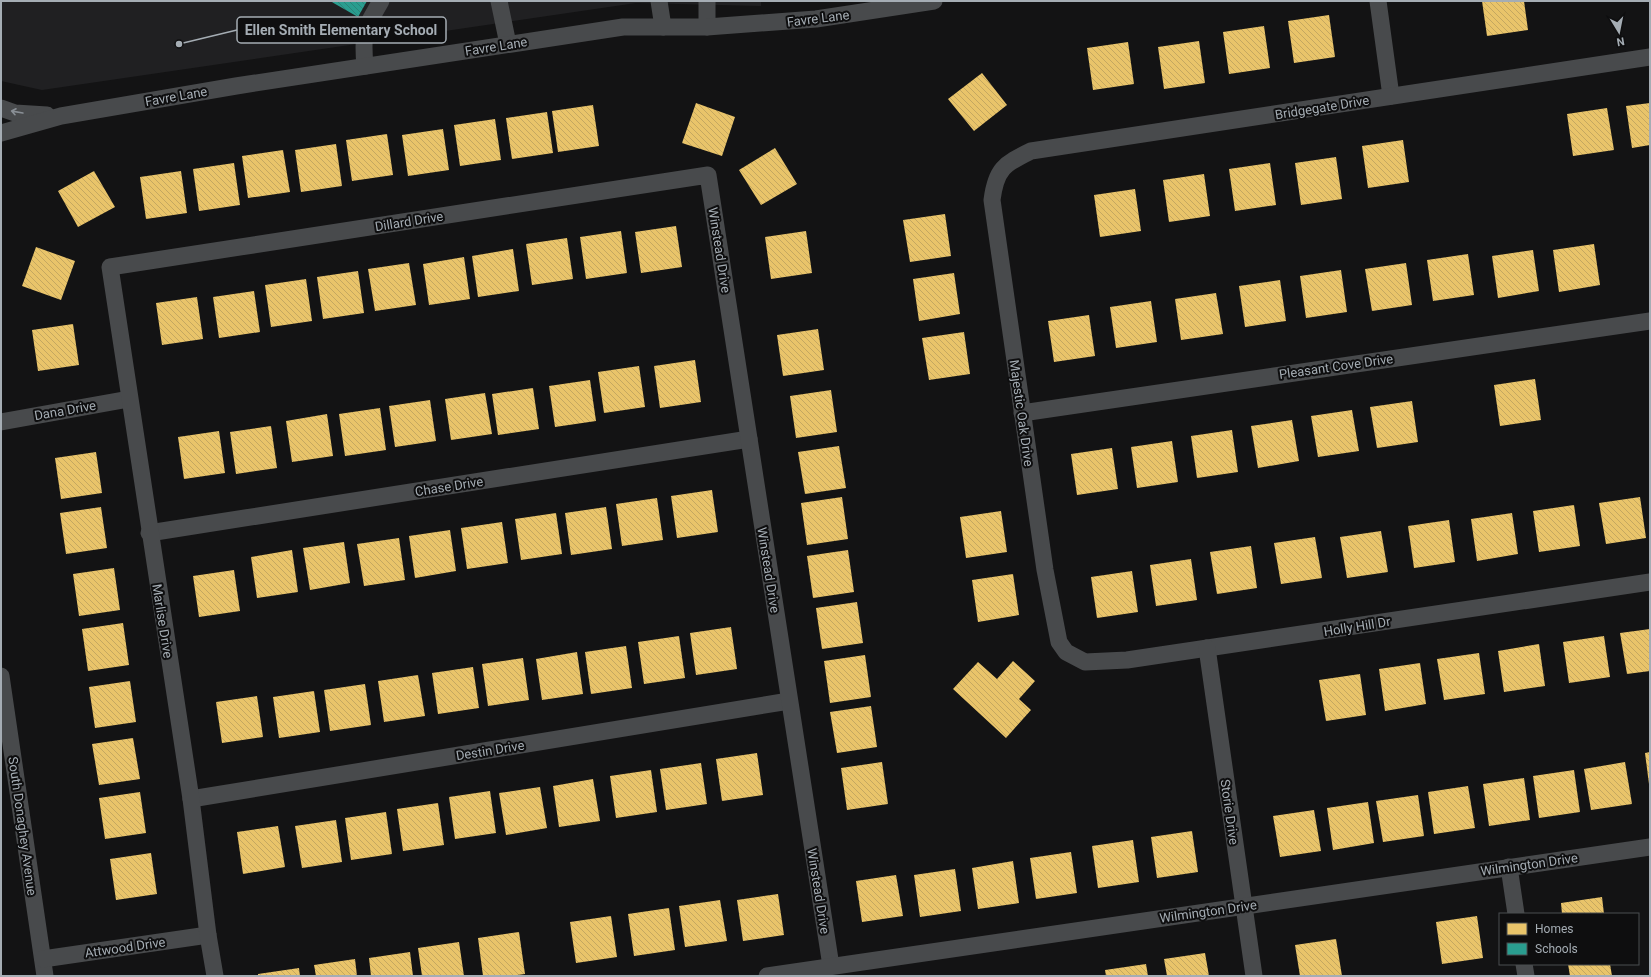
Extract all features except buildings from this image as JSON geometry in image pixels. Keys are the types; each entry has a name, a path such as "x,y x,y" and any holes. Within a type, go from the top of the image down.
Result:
{"street":[{"path":"365,66 363,43 365,27 381,1"},
{"path":"499,1 508,44"},
{"path":"659,1 663,27"},
{"path":"707,1 708,27"},
{"name":"Favre Lane","path":"1,133 61,116 236,86 623,27 708,27 816,19 934,1"},
{"path":"1378,1 1391,96"},
{"name":"Bridgegate Drive","path":"999,172 1015,159 1031,151 1650,57"},
{"name":"Favre Lane","path":"1,108 15,113 61,116"},
{"name":"Majestic Oak Drive","path":"999,172 994,186 992,200 1045,570 1059,642 1066,652"},
{"name":"Dillard Drive","path":"110,267 708,175"},
{"name":"Winstead Drive","path":"708,175 831,966"},
{"name":"Marlise Drive","path":"110,267 149,533 191,800 208,935 215,976"},
{"name":"Pleasant Cove Drive","path":"1022,413 1650,321"},
{"name":"Dana Drive","path":"1,422 129,399"},
{"name":"Chase Drive","path":"149,533 748,439"},
{"name":"Holly Hill Dr","path":"1066,652 1086,662 1127,660 1650,582"},
{"name":"Storie Drive","path":"1207,648 1254,976"},
{"name":"South Donaghey Avenue","path":"1,676 44,968"},
{"name":"Destin Drive","path":"191,800 789,701"},
{"name":"Wilmington Drive","path":"767,976 1650,846"},
{"path":"1509,867 1516,913"},
{"name":"Attwood Drive","path":"44,968 208,935"},
{"path":"1524,965 1526,976"}],"shaded area":[{"path":"1,1 761,1 761,6 636,3 42,90 1,81"}],"place":[{"name":"Ellen Smith Elementary School","path":"179,44"}]}
